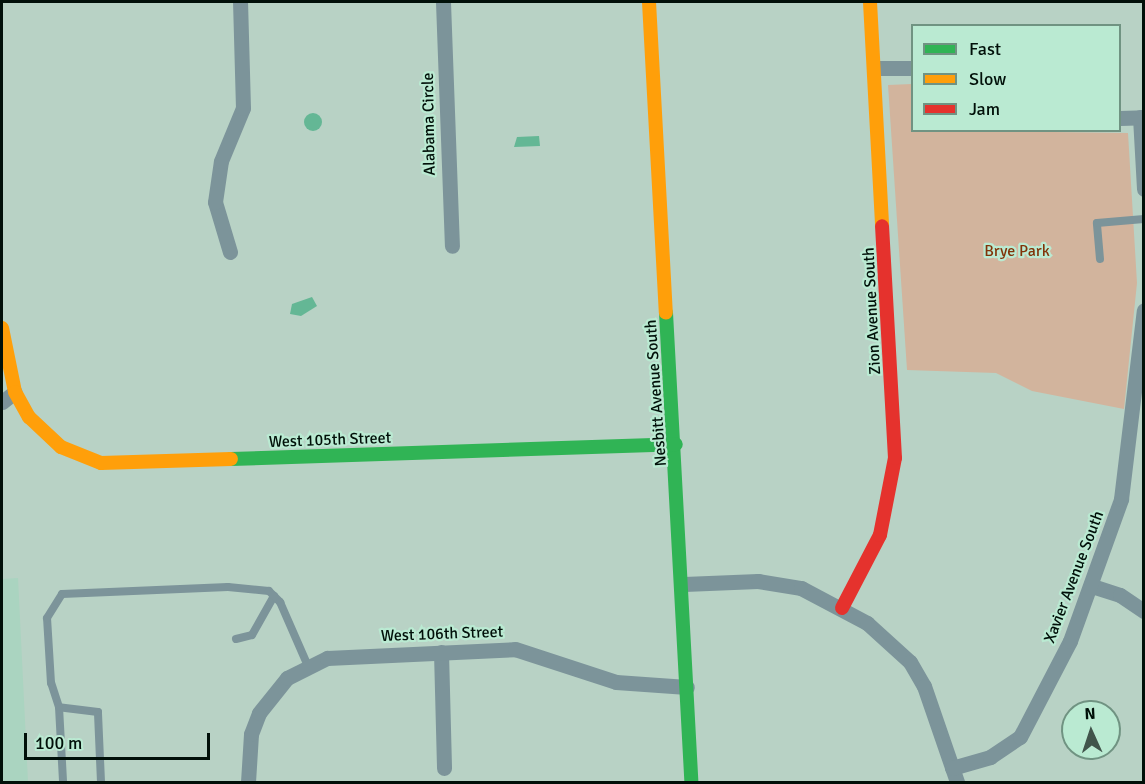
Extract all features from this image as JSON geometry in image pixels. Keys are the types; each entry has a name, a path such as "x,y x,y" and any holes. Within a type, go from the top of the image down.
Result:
{"street":[{"path":"230,252 215,202 221,161 243,108 240,2"},
{"name":"Alabama Circle","path":"444,2 452,246"},
{"name":"Nesbitt Avenue South","path":"649,2 684,584 691,783"},
{"name":"Zion Avenue South","path":"842,609 880,535 896,458 870,2"},
{"path":"874,68 911,68"},
{"path":"1121,118 1142,117 1143,189"},
{"name":"Xavier Avenue South","path":"955,775 990,757 1020,737 1046,694 1092,586 1121,499 1141,357 1143,310"},
{"name":"West 105th Street","path":"2,328 15,392 29,417 61,447 101,463 124,465 676,444"},
{"path":"2,402 15,392"},
{"path":"684,584 780,583 842,609 867,623 910,662 924,686 955,775"},
{"path":"1092,586 1120,595 1143,612"},
{"name":"West 106th Street","path":"248,783 248,756 259,713 287,678 308,666 349,656 515,649 616,682 687,687"},
{"path":"441,652 444,768"}],"lane":[{"path":"1100,260 1097,223 1143,219"},
{"path":"63,783 59,707 51,683 47,618 62,594 228,587 269,591 274,596 308,666"},
{"path":"236,639 252,635 274,596"},
{"path":"59,707 98,712 101,783"}],"shaded area":[{"path":"313,113 319,116 322,122 319,128 313,131 307,128 304,122 307,116"},
{"path":"539,136 540,146 514,147 517,137"},
{"path":"312,297 317,306 301,316 290,314 292,304"},
{"path":"18,578 28,782 2,782 2,579"}],"green space":[{"name":"Brye Park","path":"911,84 911,132 1128,133 1137,283 1124,409 1032,391 996,373 907,370 888,85"}],"traffic: fast":[{"path":"666,313 691,782"},
{"path":"231,459 676,444"}],"traffic: slow":[{"path":"649,2 666,313"},
{"path":"870,2 882,226"},
{"path":"2,328 15,392 29,417 61,447 101,463 231,459"}],"traffic: jam":[{"path":"842,608 880,535 895,458 882,226"}]}
